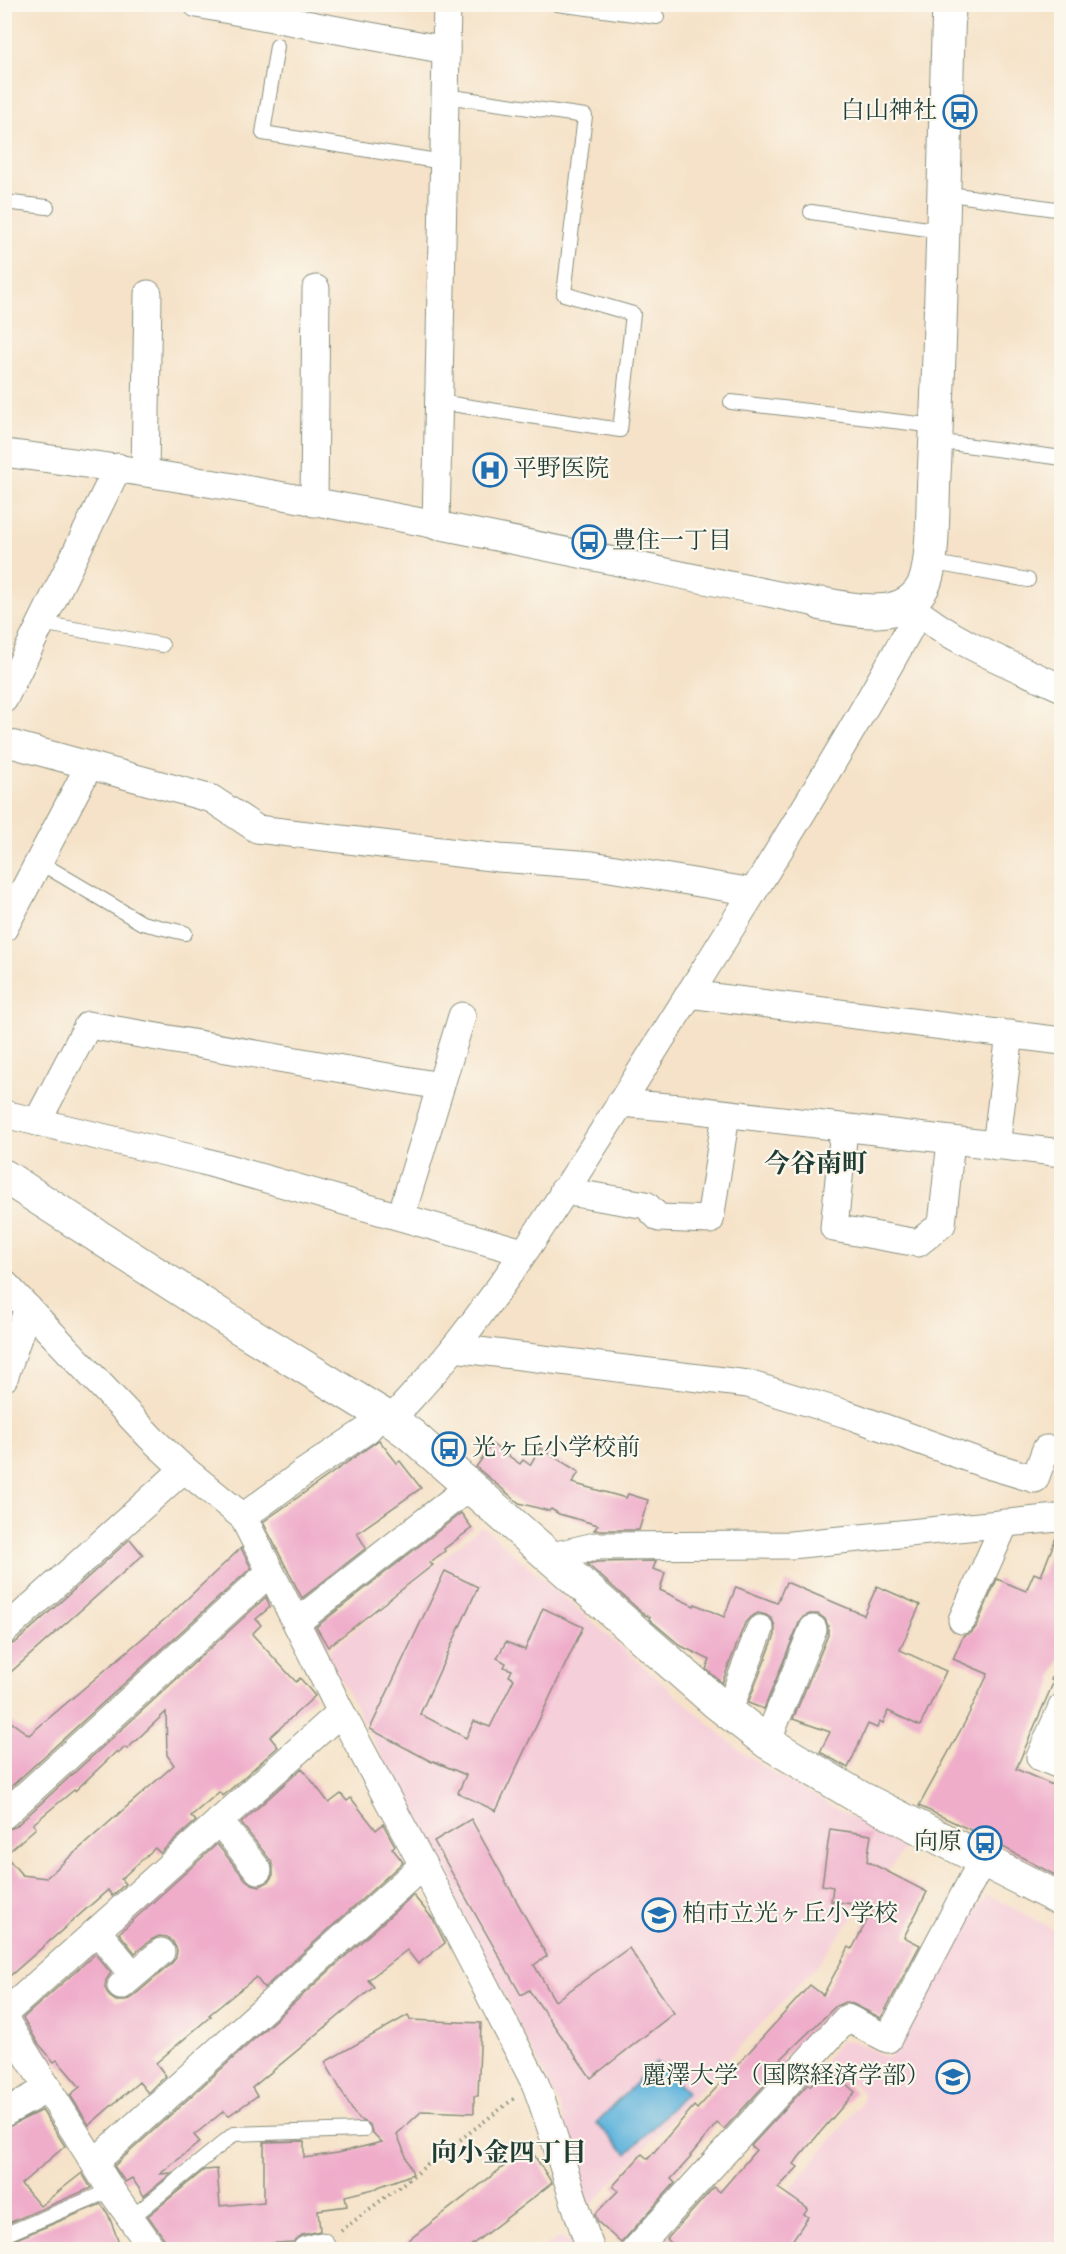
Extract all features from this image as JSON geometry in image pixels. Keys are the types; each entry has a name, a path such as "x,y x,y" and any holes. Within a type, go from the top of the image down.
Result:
{"street":[{"path":"197,4 446,50"},
{"path":"436,526 447,4"},
{"path":"4,453 145,471 436,526 822,604 865,611 884,610 908,604 923,587 929,562 949,4"},
{"path":"314,503 316,289"},
{"path":"145,471 148,294"},
{"path":"4,699 118,467"},
{"path":"908,604 931,623 998,659 1062,688"},
{"path":"243,1517 386,1417 454,1348 523,1252 563,1191 753,892 912,624 908,604"},
{"path":"4,742 212,799 257,829 499,858 592,865 753,892"},
{"path":"4,928 89,766"},
{"path":"689,994 1062,1041"},
{"path":"401,1216 462,1016"},
{"path":"37,1122 88,1025 440,1086"},
{"path":"996,1146 1010,1034"},
{"path":"620,1103 1062,1153"},
{"path":"4,1114 203,1161 523,1252"},
{"path":"563,1191 646,1205 659,1218 710,1220 726,1114"},
{"path":"844,1129 834,1228 918,1243 942,1224 951,1141"},
{"path":"4,1176 239,1327 386,1417 728,1712 767,1742 859,1797 1062,1900"},
{"path":"4,1283 151,1438 184,1469 243,1517 341,1712 535,2083 591,2250"},
{"path":"4,1378 28,1308"},
{"path":"454,1348 748,1384 846,1414 985,1464 1035,1479 1046,1449 1062,1449"},
{"path":"4,1631 184,1469"},
{"path":"297,1622 469,1488"},
{"path":"548,1557 595,1546 791,1545 1057,1518 1062,1520"},
{"path":"962,1620 1005,1523"},
{"path":"4,1815 270,1572"},
{"path":"728,1712 760,1629"},
{"path":"767,1742 813,1629"},
{"path":"1062,1707 1040,1756 1062,1766"},
{"path":"153,2250 111,2190 4,2016 341,1712"},
{"path":"219,1821 258,1870"},
{"path":"635,2250 847,2018 888,2039 983,1858"},
{"path":"95,2162 423,1865"},
{"path":"97,1931 127,1980 161,1952"},
{"path":"4,2113 49,2088"}],"lane":[{"path":"557,4 657,17"},
{"path":"277,46 263,133 443,162"},
{"path":"439,402 620,430 633,314 564,294 585,116 445,96"},
{"path":"943,193 1062,210"},
{"path":"4,202 47,207"},
{"path":"810,212 941,231"},
{"path":"731,402 935,433 1062,458"},
{"path":"929,562 1028,580"},
{"path":"41,623 162,645"},
{"path":"39,862 142,923 185,933"},
{"path":"131,2218 234,2134 363,2130"},
{"path":"4,2235 111,2190"}],"path":[{"path":"314,2248 535,2083"}],"shaded area":[{"name":"柏市立光ヶ丘小学校","path":"482,1526 739,1750 785,1780 906,1847 817,1965 587,2209 560,2106 439,1866 327,1653"},
{"name":"麗澤大学（国際経済学部）","path":"988,1895 1061,1933 1061,2249 741,2250 863,2101 863,2093 825,2061 840,2041 854,2041 889,2058 945,1945"},
{"path":"559,2238 572,2241 576,2249 541,2249"}],"water":[{"path":"656,2062 687,2092 627,2154 596,2123"}],"building":[{"path":"379,1440 397,1463 400,1461 421,1488 357,1533 366,1548 302,1598 263,1522"},
{"path":"492,1444 520,1464 523,1460 530,1465 540,1448 579,1472 572,1483 626,1498 628,1494 648,1500 639,1530 594,1530 598,1525 559,1514 551,1509 549,1511 519,1503 476,1467"},
{"path":"461,1513 472,1528 429,1563 433,1565 328,1647 316,1627"},
{"path":"1057,1535 1062,1535 1062,1654 1051,1680 1054,1681 1016,1769 1062,1789 1062,1879 977,1833 919,1806 965,1722 988,1674 953,1659 963,1636 971,1633 976,1627 997,1579 1026,1591 1034,1573 1041,1576"},
{"path":"130,1539 143,1555 4,1678 4,1646 15,1643"},
{"path":"241,1548 251,1568 4,1793 4,1717 29,1735 172,1613"},
{"path":"656,1561 653,1569 665,1573 660,1590 724,1617 736,1587 777,1603 786,1582 864,1615 877,1586 920,1605 900,1650 946,1671 920,1726 888,1711 883,1723 880,1721 877,1728 868,1724 848,1768 820,1752 830,1732 793,1719 828,1635 825,1619 818,1614 803,1617 764,1709 748,1703 775,1635 772,1619 758,1613 745,1623 722,1683 706,1669 710,1660 681,1646 587,1564"},
{"path":"445,1571 478,1587 420,1714 466,1738 474,1721 490,1727 514,1679 509,1676 512,1670 504,1667 506,1663 497,1658 506,1642 525,1650 543,1608 583,1627 496,1811 458,1793 466,1775 432,1762 370,1729"},
{"path":"266,1597 270,1607 256,1619 261,1625 252,1634 296,1682 300,1678 315,1696 270,1737 278,1747 223,1796 219,1792 191,1816 196,1821 160,1853 155,1848 121,1879 125,1884 112,1896 108,1890 4,1981 4,1830 15,1827","holes":["166,1712 167,1755 174,1765 46,1878 22,1875 5,1855 36,1828 33,1824 75,1791 117,1751 119,1753 125,1747 127,1749"]},
{"path":"302,1768 329,1803 341,1794 347,1801 351,1798 376,1830 383,1824 395,1846 392,1848 403,1862 264,1988 256,1977 209,2015 211,2016 156,2063 166,2076 148,2093 139,2082 89,2125 70,2095 80,2087 57,2060 54,2062 38,2043 23,2018 95,1954 111,1973 106,1980 105,1988 109,1996 116,2001 131,1998 171,1964 176,1958 177,1950 167,1937 159,1936 151,1940 135,1953 119,1933 217,1844 246,1880 260,1886 268,1882 273,1875 271,1861 241,1823"},
{"path":"471,1819 547,1956 534,1965 555,2001 629,1948 674,2013 591,2078 529,1990 521,1995 434,1841"},
{"path":"830,1829 871,1835 867,1861 927,1892 904,1937 920,1945 881,2018 853,2004 845,2002 836,2006 781,2059 785,2063 724,2129 717,2123 671,2179 675,2183 621,2243 598,2222 595,2214 618,2191 613,2186 642,2154 648,2159 694,2106 697,2109 810,1985 823,1995 849,1947 852,1949 874,1907 831,1901 833,1887 822,1885"},
{"path":"413,1895 433,1919 445,1943 418,1964 407,1950 368,1980 374,1987 252,2088 257,2096 228,2116 224,2111 194,2135 200,2142 160,2174 172,2173 144,2196 132,2178 125,2182 114,2166"},
{"path":"408,2015 410,2020 481,2023 478,2096 474,2096 474,2113 422,2111 397,2134 413,2174 378,2188 345,2196 347,2206 318,2210 320,2231 302,2235 293,2242 249,2245 250,2250 169,2250 166,2241 148,2216 204,2170 217,2169 220,2206 264,2202 264,2142 304,2141 304,2158 382,2142 372,2132 370,2125 354,2113 325,2062"},
{"path":"827,2067 855,2092 799,2157 794,2164 798,2167 778,2188 808,2209 804,2214 808,2217 786,2250 679,2250 667,2239 714,2187 720,2192 756,2150 751,2146 808,2084 810,2086"},
{"path":"42,2110 65,2146 21,2184 40,2206 82,2173 91,2188 4,2225 4,2129"},
{"path":"529,2147 552,2183 465,2250 396,2250"},
{"path":"101,2204 108,2214 122,2250 4,2250 4,2244"}],"place":[{"name":"白山神社","path":"960,112"},
{"name":"平野医院","path":"490,470"},
{"name":"豊住一丁目","path":"589,542"},
{"name":"光ヶ丘小学校前","path":"449,1449"},
{"name":"向原","path":"985,1843"},
{"name":"柏市立光ヶ丘小学校","path":"659,1915"},
{"name":"麗澤大学（国際経済学部）","path":"953,2077"}],"district":[{"name":"今谷南町","path":"816,1165"},
{"name":"向小金四丁目","path":"509,2154"}]}
